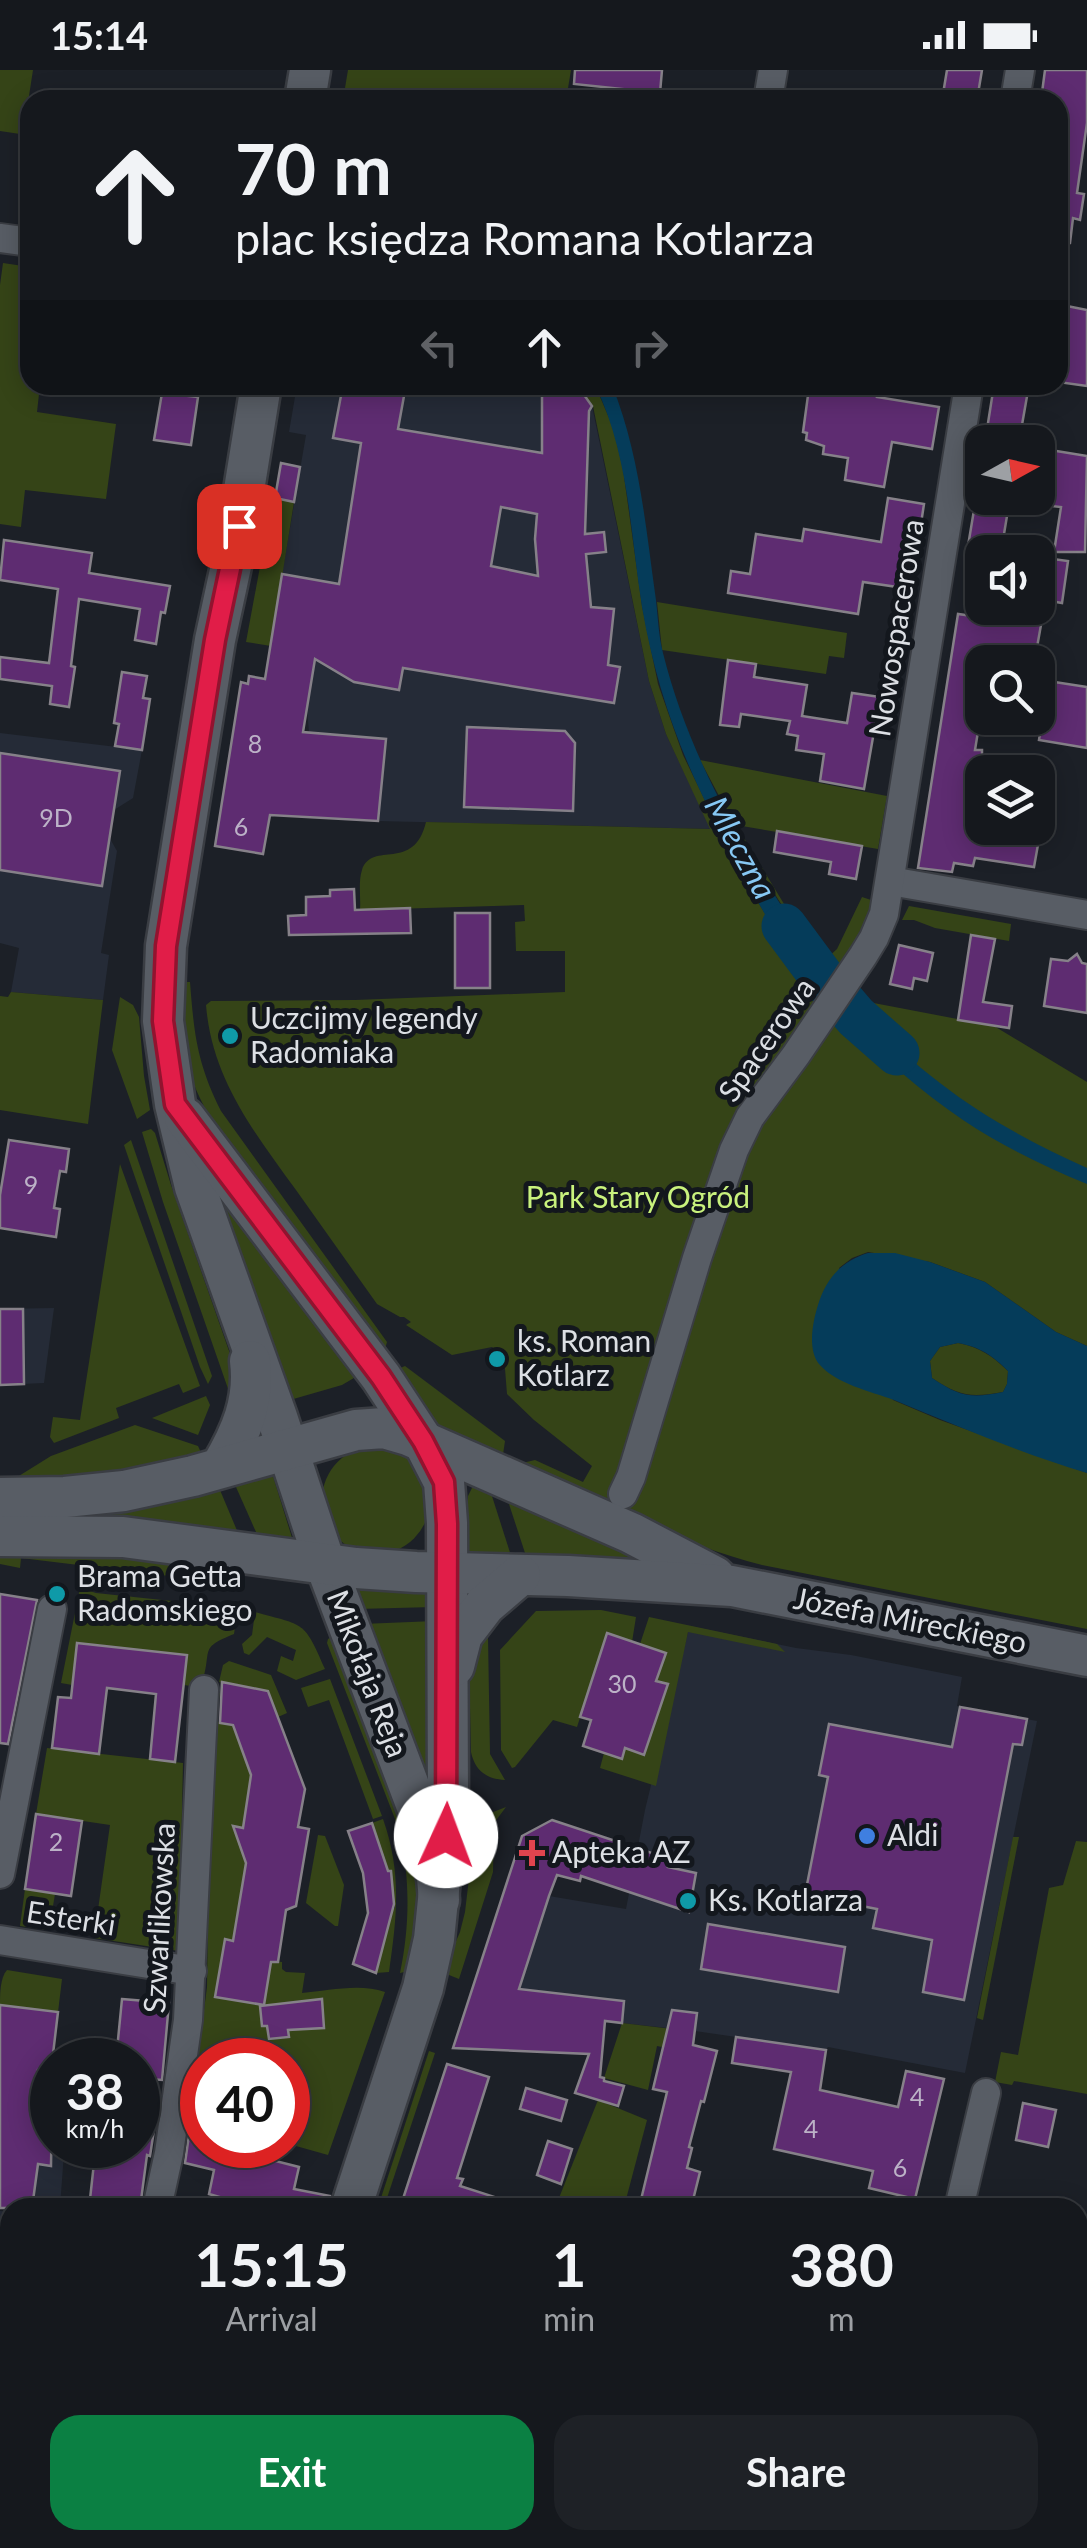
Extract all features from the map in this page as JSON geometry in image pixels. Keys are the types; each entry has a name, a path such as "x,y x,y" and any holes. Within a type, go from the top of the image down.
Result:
{"main road":[{"path":"215,640 210,549 234,395"},
{"path":"221,1466 234,1446 251,1397 250,1353 195,1187 175,1104 163,1021 166,946 259,395"},
{"name":"Mikołaja Reja","path":"175,1104 381,1377 423,1441 444,1482 448,1802 439,1900 422,1988 355,2198"},
{"name":"Mikołaja Reja","path":"242,1322 325,1563 424,1828 439,1900"},
{"name":"Józefa Mireckiego","path":"0,1498 124,1491 370,1428 395,1430 632,1533 732,1586"},
{"name":"Józefa Mireckiego","path":"0,1536 123,1537 356,1568 732,1586 1087,1656"},
{"path":"447,1709 462,1635 485,1605 520,1575"}],"street":[{"name":"Nowospacerowa","path":"890,881 968,395"},
{"path":"890,881 1087,916"},
{"name":"Spacerowa","path":"623,1494 734,1150 750,1116 874,938 884,914 890,881"},
{"path":"0,1874 4,1828 52,1609"},
{"name":"Szwarlikowska","path":"159,2198 188,2020 204,1690"},
{"name":"Esterki","path":"0,1940 192,1971"},
{"path":"960,2198 986,2093"}],"shaded area":[{"path":"295,395 584,395 592,406 649,681 666,734 711,829 378,821 386,739 309,732 307,709 315,657 282,574 306,435 289,432"},
{"path":"0,733 142,750 133,798 114,810 109,837 117,851 101,953 109,955 103,1000 11,992 19,948 0,943"},
{"path":"54,1308 44,1383 0,1385 0,1309"},
{"path":"685,1625 962,1677 957,1706 1037,1721 965,2073 828,2047 826,2050 512,2011 549,1896 626,1909 645,1810 688,1632"},
{"path":"22,2161 30,2162 30,2168 63,2168 61,2198 18,2198 34,2190 37,2176"}],"green space":[{"path":"0,70 33,70 30,90 20,90 20,134 0,131"},
{"path":"348,70 571,70 568,90 345,90"},
{"path":"3,263 20,266 20,395 39,395 37,412 116,424 106,499 25,490 21,527 0,524"},
{"name":"Park Stary Ogród","path":"585,395 599,395 613,427 658,684 683,755 783,944 815,985 858,1000 994,1026 1087,1082 1087,1346 1056,1332 985,1282 930,1262 868,1252 839,1268 893,1400 1087,1473 1087,1629 730,1556 636,1520 514,1465 535,1460 583,1482 592,1466 507,1394 504,1356 492,1347 452,1355 406,1325 411,1322 404,1317 377,1304 265,1147 226,1081 210,1032 206,1005 211,1001 565,992 565,951 516,951 515,922 525,921 524,905 360,910 361,875 367,861 412,847 426,822 710,829 666,734 649,681 593,406"},
{"path":"272,498 294,502 271,646 246,642 264,545 273,546 280,502"},
{"path":"657,602 847,633 844,658 829,656 826,674 662,650"},
{"path":"700,760 887,796 878,849 736,825 795,922 824,961 837,949 862,897 874,901 835,974 829,968 826,970 775,894 744,841"},
{"path":"909,906 1011,924 1009,941 902,920"},
{"path":"182,982 190,982 198,1048 221,1111 387,1342 382,1359 225,1143 206,1109 186,1060"},
{"path":"11,992 103,1000 88,1124 0,1110 0,996 8,997"},
{"path":"120,997 133,1005 139,1017 150,1110 137,1119 112,1050"},
{"path":"151,1129 235,1368 233,1403 142,1132"},
{"path":"131,1140 212,1376 208,1384 124,1145"},
{"path":"120,1164 200,1386 183,1393 179,1384 116,1408 119,1418 54,1443 50,1437 53,1417 80,1420"},
{"path":"207,1177 359,1375 342,1385 283,1402"},
{"path":"958,1343 985,1353 1008,1371 1003,1392 965,1394 932,1378 930,1361 940,1347"},
{"path":"405,1366 505,1441 502,1461 466,1444 432,1420 391,1372"},
{"path":"206,1396 210,1405 198,1435 152,1418"},
{"path":"135,1425 198,1446 203,1457 164,1468 6,1484 51,1456"},
{"path":"376,1446 397,1450 414,1462 426,1479 430,1500 426,1521 414,1538 397,1550 376,1554 355,1550 338,1538 326,1521 322,1500 326,1479 338,1462 355,1450"},
{"path":"267,1471 273,1476 293,1541 260,1541 232,1478"},
{"path":"217,1483 241,1540 0,1512"},
{"path":"474,1484 491,1493 513,1562 471,1556 468,1496"},
{"path":"508,1492 641,1559 528,1562"},
{"path":"0,1553 120,1555 242,1569 241,1580 214,1582 178,1572 177,1577 21,1558 20,1568 0,1564"},
{"path":"80,1588 238,1608 234,1634 211,1647 203,1680 190,1703 191,1686 184,1685 187,1655 78,1643 72,1685 61,1683"},
{"path":"362,1588 428,1592 434,1607 357,1609 354,1594"},
{"path":"601,1610 636,1617 632,1642 607,1634 577,1727 553,1720 512,1768 501,1750 500,1650 536,1611"},
{"path":"255,1612 301,1627 325,1669 296,1680 277,1671 281,1656 293,1661 296,1650 267,1637 249,1655 244,1653 242,1644 252,1635"},
{"path":"649,1617 777,1644 785,1652 688,1632 656,1786 600,1768 604,1753 621,1759 625,1748 644,1754 667,1685 656,1681 665,1653 640,1644"},
{"path":"435,1621 433,1792 362,1624"},
{"path":"476,1633 488,1637 490,1754 505,1780 483,1773 471,1752 469,1665"},
{"path":"336,1635 400,1799 420,1879 413,1970 400,1973 408,1902 400,1832 327,1643"},
{"path":"229,1661 271,1675 287,1713 278,1717 268,1691 219,1682 223,1665"},
{"path":"330,1679 382,1816 373,1819 329,1700 308,1707 301,1688"},
{"path":"211,1693 220,1693 215,1721 233,1725 251,1775 246,1828 234,1829 252,1853 233,1941 226,1939 216,1997 263,2005 271,1961 282,1962 286,1972 305,1973 302,1993 354,1988 385,1992 328,2155 310,2150 310,2038 269,2038 200,2038 207,1987","holes":["322,1999 323,2028 288,2023 289,2037 269,2038 267,2026 262,2026 260,2006"]},
{"path":"47,1748 183,1763 179,1951 94,1938 110,1825 36,1814"},
{"path":"506,1807 494,1823 493,1872 459,1979 444,1969 465,1912 475,1828 488,1814"},
{"path":"383,1819 393,1858 396,1914 389,1972 376,1973 390,1909 395,1908 391,1872 372,1823"},
{"path":"318,1835 325,1836 344,1885 338,1926 306,1903"},
{"path":"1013,1837 1019,1837 983,2020 977,2018"},
{"path":"1076,1841 1087,1842 1087,2094 1014,2081 1012,2085 995,2082 1001,2052 1018,2055 1049,1888 1063,1885"},
{"path":"25,1889 55,1894 49,1930 20,1926"},
{"path":"7,1970 62,1979 58,2012 0,2005"},
{"path":"622,2023 689,2031 687,2052 657,2046 648,2090 604,2078"},
{"path":"429,2051 435,2053 387,2198 381,2198"},
{"path":"598,2100 647,2120 626,2198 559,2198"}],"water":[{"path":"599,395 615,395 635,462 661,646 675,695 729,819 826,970 815,985 754,895 678,740 649,643 622,466"},
{"path":"855,1005 957,1096 1011,1130 1087,1168 1087,1184 993,1138 932,1097 844,1021"},
{"path":"895,1253 985,1282 1056,1332 1087,1346 1087,1473 854,1386 826,1371 813,1351 816,1312 830,1279 859,1256","holes":["966,1345 985,1352 1008,1371 1003,1392 965,1394 932,1378 930,1361 940,1347"]}],"building":[{"path":"575,70 662,70 660,90 574,84"},
{"path":"947,70 982,70 979,90 944,90"},
{"path":"1045,70 1087,70 1087,123 1077,193 1084,194 1080,220 1073,218 1070,243 1068,90 1042,90"},
{"path":"1068,306 1087,310 1087,386 1068,383"},
{"path":"162,395 198,397 191,445 154,440"},
{"path":"341,395 404,395 398,429 542,453 542,395 584,395 592,406 585,534 604,532 606,552 586,554 591,607 614,609 608,665 620,667 614,703 403,668 399,690 354,682 315,659 303,732 386,739 378,821 270,815 263,854 215,846 241,682 248,684 249,676 265,679 282,574 339,584 361,443 333,438","holes":["501,507 537,514 538,576 491,566"]},
{"path":"808,395 877,395 939,407 932,449 892,442 884,487 845,480 848,458 823,454 824,446 806,440 807,433 803,432"},
{"path":"992,395 1027,395 1022,425 988,425"},
{"path":"1055,451 1087,456 1085,552 1055,552 1061,507 1055,506"},
{"path":"281,463 300,467 294,502 275,498"},
{"path":"888,498 924,504 911,589 863,582 858,614 728,593 731,571 750,574 756,534 802,541 804,529 881,542"},
{"path":"973,515 1007,515 1004,535 970,535"},
{"path":"4,540 92,553 89,573 170,586 156,644 135,640 140,609 79,599 69,707 50,704 52,686 0,679 0,657 49,663 58,589 0,580"},
{"path":"1055,559 1068,561 1062,603 1055,602"},
{"path":"958,614 965,615 965,625 1041,625 1037,645 965,645 965,735 977,735 975,750 982,750 982,755 965,755 965,845 1038,845 1034,867 975,858 973,866 954,863 952,872 918,868"},
{"path":"728,660 756,664 754,677 807,685 802,716 847,723 852,693 880,697 864,789 820,781 824,754 796,750 798,736 787,734 790,721 741,714 739,727 720,725"},
{"path":"122,672 147,676 143,698 150,699 142,750 115,746 119,724 114,723"},
{"path":"1055,682 1087,687 1087,748 1039,740 1040,735 1055,735"},
{"path":"467,727 565,731 575,743 573,811 464,807"},
{"path":"0,753 120,771 102,886 0,870"},
{"path":"777,831 862,846 856,879 829,874 831,862 774,852"},
{"path":"354,889 355,910 410,908 411,933 289,935 288,916 306,915 306,897"},
{"path":"455,913 490,913 490,988 455,988"},
{"path":"971,935 995,939 983,1002 1012,1006 1009,1028 958,1020"},
{"path":"899,945 933,953 927,981 914,978 912,989 890,984"},
{"path":"1077,954 1087,964 1087,1013 1044,1006 1051,959 1068,961"},
{"path":"9,1140 69,1149 66,1172 60,1171 54,1208 60,1209 56,1237 0,1228 0,1195"},
{"path":"0,1309 23,1309 24,1384 0,1385"},
{"path":"0,1594 37,1600 8,1744 0,1743"},
{"path":"607,1633 666,1653 656,1681 668,1684 644,1755 625,1748 622,1759 583,1746 591,1720 580,1717"},
{"path":"77,1643 187,1655 175,1762 150,1759 156,1694 107,1688 99,1754 52,1748 58,1697 71,1698"},
{"path":"222,1682 268,1691 305,1789 298,1827 309,1829 296,1906 286,1910 278,1962 271,1962 264,2005 215,1997 225,1939 233,1941 246,1863 233,1826 243,1828 251,1775 233,1725 220,1723"},
{"path":"960,1707 1027,1719 1022,1745 1013,1744 964,2000 923,1992 932,1940 873,1928 877,1909 805,1895 828,1777 819,1775 829,1724 952,1747"},
{"path":"36,1814 82,1821 71,1896 25,1889"},
{"path":"552,1820 670,1859 668,1867 696,1873 689,1912 581,1876 580,1881 557,1875 549,1896 519,1989 624,2001 622,2023 605,2021 600,2077 624,2086 618,2106 575,2093 589,2054 453,2048 522,1836"},
{"path":"372,1823 391,1871 394,1904 376,1973 353,1964 368,1913 363,1873 348,1831"},
{"path":"708,1924 845,1947 838,1992 701,1969"},
{"path":"122,1999 169,2003 162,2080 160,2038 118,2038"},
{"path":"322,1999 324,2028 288,2030 289,2037 269,2038 267,2026 262,2026 260,2006"},
{"path":"0,2005 58,2012 55,2038 30,2038 30,2168 37,2168 33,2198 0,2198"},
{"path":"672,2010 697,2013 693,2045 717,2051 689,2147 692,2148 687,2168 700,2172 694,2198 641,2198 667,2092 653,2089"},
{"path":"736,2037 826,2050 820,2090 898,2107 906,2071 944,2079 915,2198 869,2188 873,2171 774,2149 791,2072 732,2063"},
{"path":"447,2064 489,2077 457,2178 463,2179 460,2186 497,2198 403,2198"},
{"path":"526,2088 567,2100 561,2121 520,2109"},
{"path":"1023,2103 1056,2110 1048,2147 1016,2140"},
{"path":"548,2141 572,2149 561,2184 537,2175"},
{"path":"93,2168 145,2168 141,2198 90,2198"},
{"path":"206,2168 299,2168 294,2189 330,2198 223,2198 209,2194 214,2170"}],"waterway":[{"name":"Mleczna","path":"784,926 856,1017 897,1053"}],"place":[{"name":"Uczcijmy legendy Radomiaka","path":"230,1036"},
{"name":"ks. Roman Kotlarz","path":"497,1359"},
{"name":"Brama Getta Radomskiego","path":"57,1594"},
{"name":"Aldi","path":"867,1836"},
{"name":"Apteka AZ","path":"532,1853"},
{"name":"Ks. Kotlarza","path":"688,1901"}],"route":[{"path":"239,526 215,640 166,946 163,1021 169,1068 175,1104 381,1377 423,1441 444,1482 446,1836"}]}
